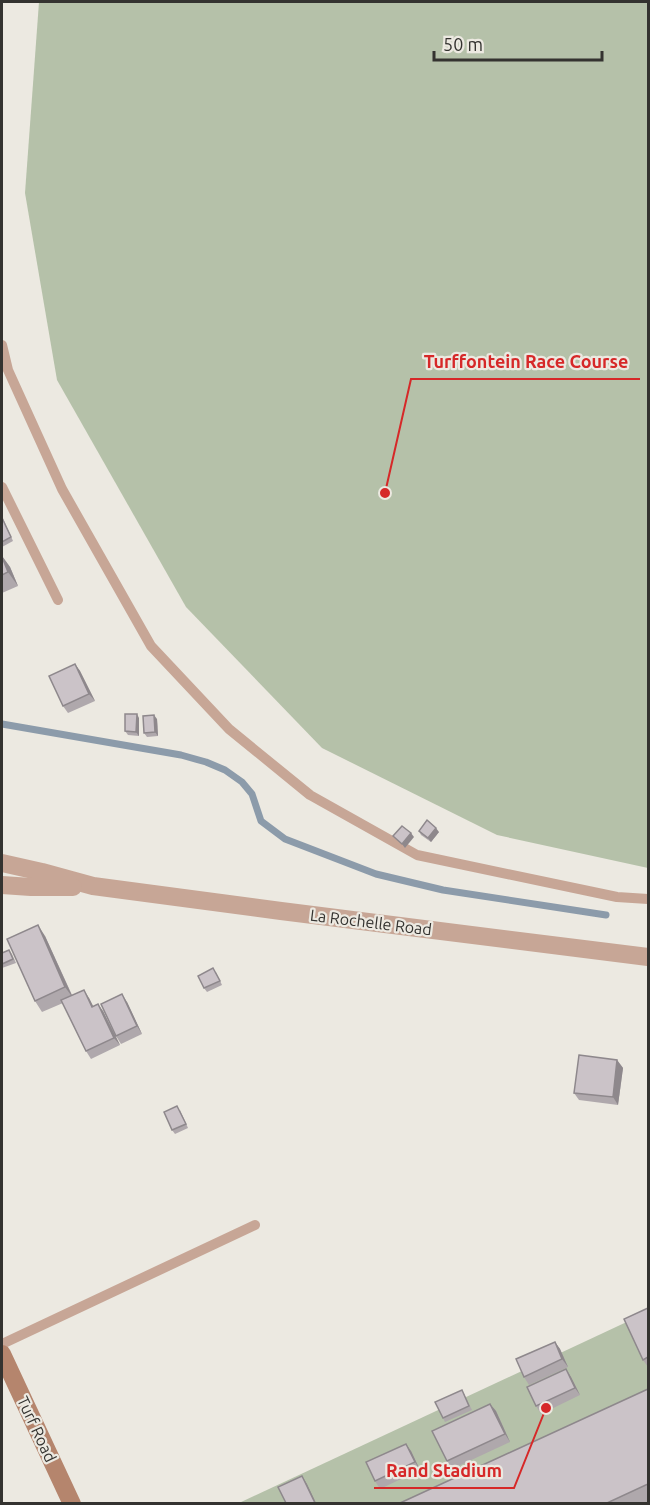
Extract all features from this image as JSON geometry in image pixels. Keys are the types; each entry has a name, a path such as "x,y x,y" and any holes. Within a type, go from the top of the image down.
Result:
{"main road":[{"name":"Turf Road","path":"2,1354 72,1503"}],"street":[{"name":"La Rochelle Road","path":"2,863 93,886 648,957"},
{"name":"La Rochelle Road","path":"2,885 93,886"}],"lane":[{"path":"2,345 8,370 62,489 151,646 229,729 310,795 417,855 616,897 648,899"},
{"path":"2,487 58,600"},
{"path":"2,1344 255,1225"}],"green space":[{"path":"39,2 648,2 648,868 497,835 322,748 186,607 57,380 25,193"},
{"path":"648,1312 648,1503 239,1503"}],"building":[{"path":"2,518 11,537 2,542"},
{"path":"2,557 8,572 2,575"},
{"path":"75,664 89,694 63,706 49,676"},
{"path":"125,714 137,714 136,732 125,731"},
{"path":"154,715 155,732 144,733 143,716"},
{"path":"427,820 436,828 428,838 419,831"},
{"path":"402,826 411,833 402,844 393,836"},
{"path":"38,925 65,987 35,1001 7,939"},
{"path":"9,950 13,959 2,964 2,953"},
{"path":"213,968 220,981 204,988 198,976"},
{"path":"84,990 92,1007 98,1004 114,1038 86,1051 61,1000"},
{"path":"122,994 137,1026 116,1036 101,1004"},
{"path":"579,1055 617,1060 613,1097 574,1093"},
{"path":"177,1106 186,1124 172,1130 164,1112"},
{"path":"648,1308 648,1357 643,1360 624,1319"},
{"path":"555,1342 562,1359 524,1377 516,1359"},
{"path":"566,1369 575,1388 536,1406 527,1387"},
{"path":"648,1389 648,1484 607,1503 400,1503"},
{"path":"462,1390 469,1406 443,1418 435,1402"},
{"path":"490,1404 505,1434 447,1461 432,1431"},
{"path":"406,1444 415,1462 375,1481 366,1462"},
{"path":"302,1476 315,1503 286,1503 278,1487"}],"waterway":[{"path":"2,724 181,755 206,762 225,770 242,782 252,794 261,821 285,839 376,874 443,890 606,915"}],"place":[{"name":"Turffontein Race Course","path":"385,493"},
{"name":"Rand Stadium","path":"546,1408"}]}
